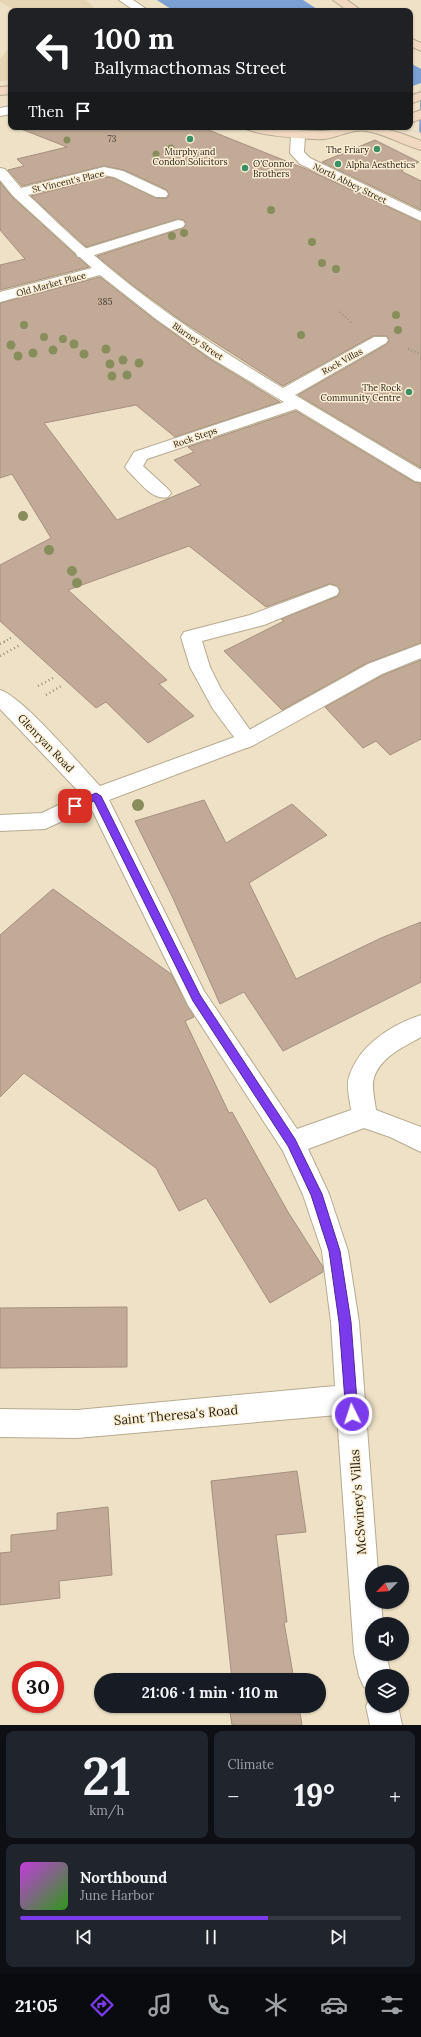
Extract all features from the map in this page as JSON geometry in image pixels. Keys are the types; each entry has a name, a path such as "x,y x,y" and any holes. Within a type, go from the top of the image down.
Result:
{"main road":[{"path":"339,0 351,8"},
{"path":"268,130 298,135 325,135 348,130"},
{"path":"378,130 399,136 421,146"}],"street":[{"path":"126,0 138,8"},
{"name":"North Abbey Street","path":"298,135 297,153 305,161 421,217"},
{"name":"St Vincent's Place","path":"18,193 104,171 118,174 161,194"},
{"name":"Blarney Street","path":"0,172 18,193 83,254 161,316 211,351 421,477"},
{"path":"83,254 178,224"},
{"name":"Old Market Place","path":"0,297 102,270"},
{"name":"Rock Villas","path":"291,399 380,340"},
{"name":"Rock Steps","path":"162,493 134,467 140,456 291,399"},
{"path":"247,740 214,697 196,658 191,637 211,631 234,628 330,591"},
{"path":"0,823 45,821 96,796 247,740 375,669 421,651"},
{"name":"Glenryan Road","path":"0,697 22,717 96,796 196,998 292,1143 316,1194 335,1251 345,1322 351,1399"},
{"path":"364,1117 361,1078 370,1061 382,1047 421,1025"},
{"path":"292,1143 364,1117 397,1128 421,1140"},
{"name":"Saint Theresa's Road","path":"0,1423 77,1424 351,1399"},
{"name":"McSwiney's Villas","path":"351,1399 370,1653 373,1669"},
{"path":"383,1713 386,1725"}],"path":[{"path":"0,644 12,637"},
{"path":"0,656 20,645"},
{"path":"37,687 55,677"},
{"path":"41,698 63,685"}],"shaded area":[{"path":"0,0 86,0 94,8 11,8 0,2"},
{"path":"8,50 8,80 0,81 0,59"}],"water":[{"path":"157,0 303,0 315,8 169,8"},
{"path":"413,65 421,69 421,133 410,130 413,130"}],"pier":[{"path":"421,83 419,131 421,133 410,130 413,130 413,86"}],"building":[{"path":"24,130 208,130 306,169 421,222 421,468 298,395 387,344 389,341 387,336 373,336 283,386 183,322 135,287 97,256 183,228 186,225 184,220 178,219 86,247 31,196 104,177 114,178 156,198 167,198 169,195 167,190 124,170 104,166 22,186 8,170 24,166 17,159 67,147"},
{"path":"375,140 419,162 401,171 421,181 421,210 322,162"},
{"path":"0,182 12,197 89,267 0,290 0,265 25,259 0,230"},
{"path":"100,277 155,320 210,359 280,402 175,437 136,405 44,423 117,520 201,485 174,460 194,452 188,447 296,411 414,482 421,483 421,643 367,663 282,710 224,651 284,621 281,619 338,596 340,590 337,586 329,584 266,607 189,546 68,590 167,680 159,684 194,716 148,743 106,702 96,708 0,621 0,565 51,538 12,474 0,478 0,303"},
{"path":"421,660 421,739 390,755 376,741 363,748 325,707 383,675"},
{"path":"204,800 226,843 292,804 327,835 249,883 296,979 381,938 421,922 421,982 283,1051 244,992 220,1004 172,896 135,821"},
{"path":"53,889 171,974 194,1017 185,1021 229,1113 232,1112 288,1212 323,1267 323,1272 270,1303 206,1198 179,1211 156,1168 24,1073 0,1097 0,935"},
{"path":"127,1307 127,1367 0,1368 0,1308"},
{"path":"297,1471 306,1532 276,1535 287,1622 284,1622 293,1673 231,1673 211,1481"},
{"path":"108,1507 112,1575 59,1581 60,1598 0,1605 0,1553 11,1552 11,1535 57,1530 57,1513"},
{"path":"230,1713 300,1713 302,1725 232,1725"}],"place":[{"name":"Murphy and Condon Solicitors","path":"190,139"},
{"name":"The Friary","path":"377,149"},
{"name":"Alpha Aesthetics","path":"338,164"},
{"name":"O'Connor Brothers","path":"245,168"},
{"name":"The Rock Community Centre","path":"409,392"}],"route":[{"path":"75,806 96,796 196,998 292,1143 316,1194 335,1251 345,1322 352,1414"}]}
